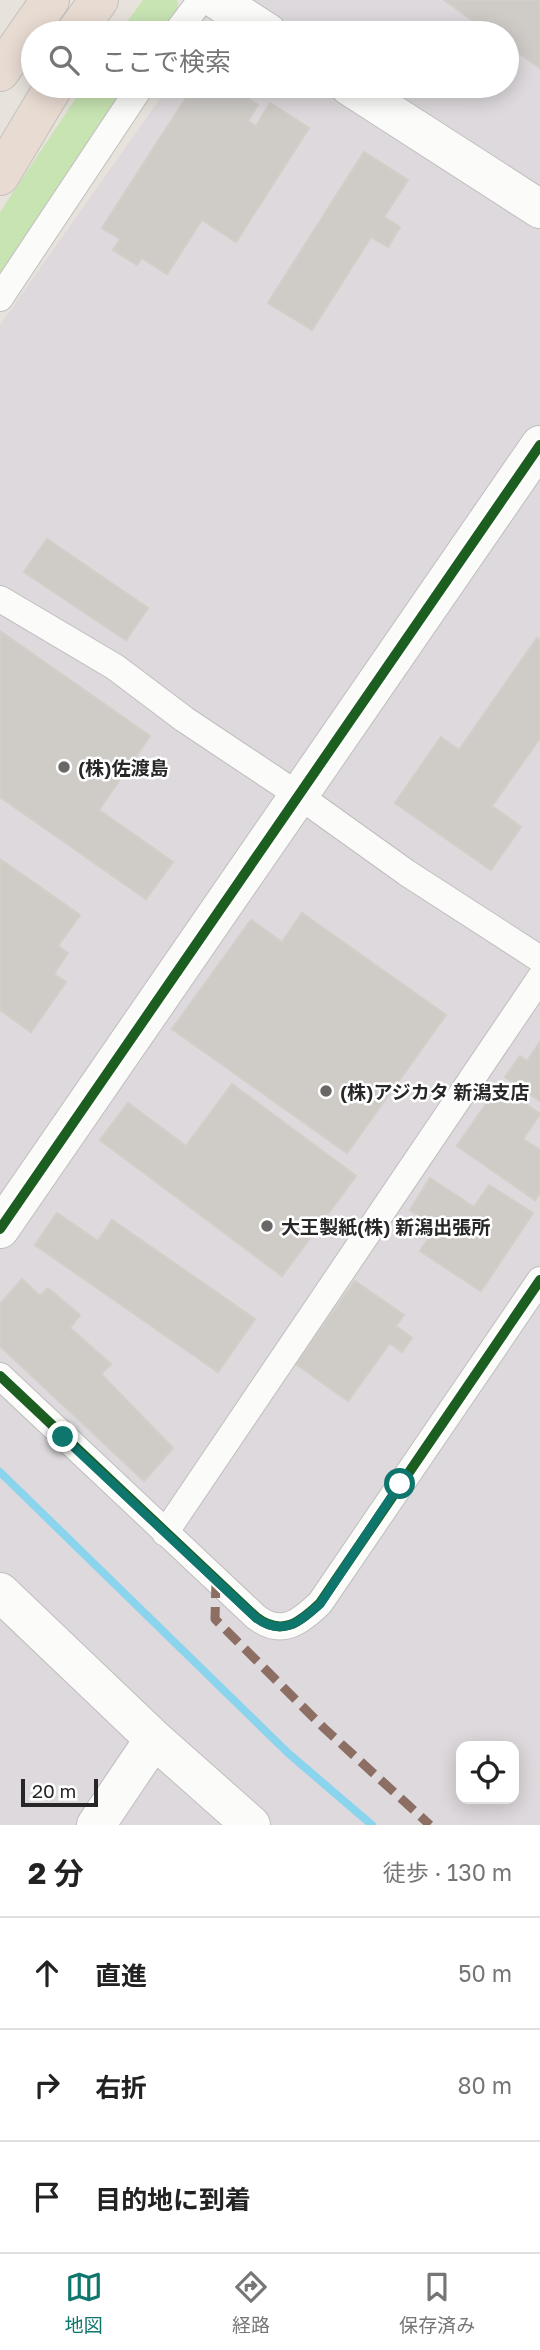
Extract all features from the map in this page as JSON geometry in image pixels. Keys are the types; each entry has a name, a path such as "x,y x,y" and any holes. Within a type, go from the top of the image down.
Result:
{"highway":[{"path":"0,40 31,0"},
{"path":"35,21 50,0"},
{"path":"84,21 99,0"},
{"path":"93,21 106,0"},
{"path":"0,72 21,42"},
{"path":"0,141 30,98"},
{"path":"0,176 47,98"}],"street":[{"path":"185,21 201,0"},
{"path":"217,0 249,21"},
{"path":"0,298 133,98"},
{"path":"368,98 540,209"},
{"path":"0,1229 540,444"},
{"path":"0,599 115,667 184,719 298,795 407,873 540,959"},
{"path":"165,1533 540,978"},
{"path":"0,1376 266,1625 282,1627 302,1620 320,1604 540,1280"},
{"path":"0,1592 154,1739 251,1825"},
{"path":"96,1825 154,1739"}],"shaded area":[{"path":"230,0 540,0 540,1825 0,1825 0,325 161,98 519,98 519,21 215,21"}],"green space":[{"path":"143,0 177,0 179,11 173,21 128,21"},
{"path":"76,98 123,98 0,283 0,212"}],"building":[{"path":"444,0 540,0 540,68 519,53 519,21 473,21"},
{"path":"186,98 247,98 258,105 248,121 256,126 270,103 309,128 236,242 202,220 167,274 142,258 137,265 113,250 120,239 102,228"},
{"path":"364,152 408,180 384,217 400,227 388,247 371,237 312,330 268,303"},
{"path":"47,539 148,608 126,640 24,572"},
{"name":"(株)佐渡島","path":"0,631 150,736 99,810 173,862 146,899 0,797"},
{"path":"537,638 540,640 540,738 492,806 521,827 491,870 395,803 441,737 459,750"},
{"path":"0,859 80,915 58,946 68,953 54,974 66,982 31,1032 0,1010"},
{"name":"(株)アジカタ 新潟支店","path":"302,913 446,1015 347,1153 172,1029 251,920 282,942"},
{"path":"540,1042 540,1101 505,1077 520,1056 527,1061"},
{"name":"大王製紙(株) 新潟出張所","path":"232,1084 356,1176 282,1276 100,1140 128,1103 186,1146"},
{"path":"499,1085 540,1114 523,1139 540,1150 540,1193 535,1200 457,1146"},
{"path":"430,1178 474,1207 489,1185 533,1213 481,1291 420,1251 436,1227 410,1210"},
{"path":"57,1213 98,1241 112,1220 255,1319 218,1372 35,1245"},
{"path":"22,1279 40,1296 48,1288 80,1315 70,1328 111,1364 101,1374 173,1448 144,1481 0,1346 0,1304"},
{"path":"355,1281 404,1315 396,1326 412,1338 402,1352 390,1343 348,1401 296,1364"}],"waterway":[{"path":"0,1472 288,1753 372,1825"}],"marked path":[{"path":"216,1580 215,1619 325,1729 430,1825"}],"cycle path":[{"path":"0,1229 540,445"},
{"path":"0,1376 256,1617 274,1626 290,1625 320,1603 540,1280"}],"place":[{"name":"(株)佐渡島","path":"64,767"},
{"name":"(株)アジカタ 新潟支店","path":"326,1091"},
{"name":"大王製紙(株) 新潟出張所","path":"267,1226"}],"route":[{"path":"63,1437 266,1625 282,1627 302,1620 320,1604 400,1484"}]}
